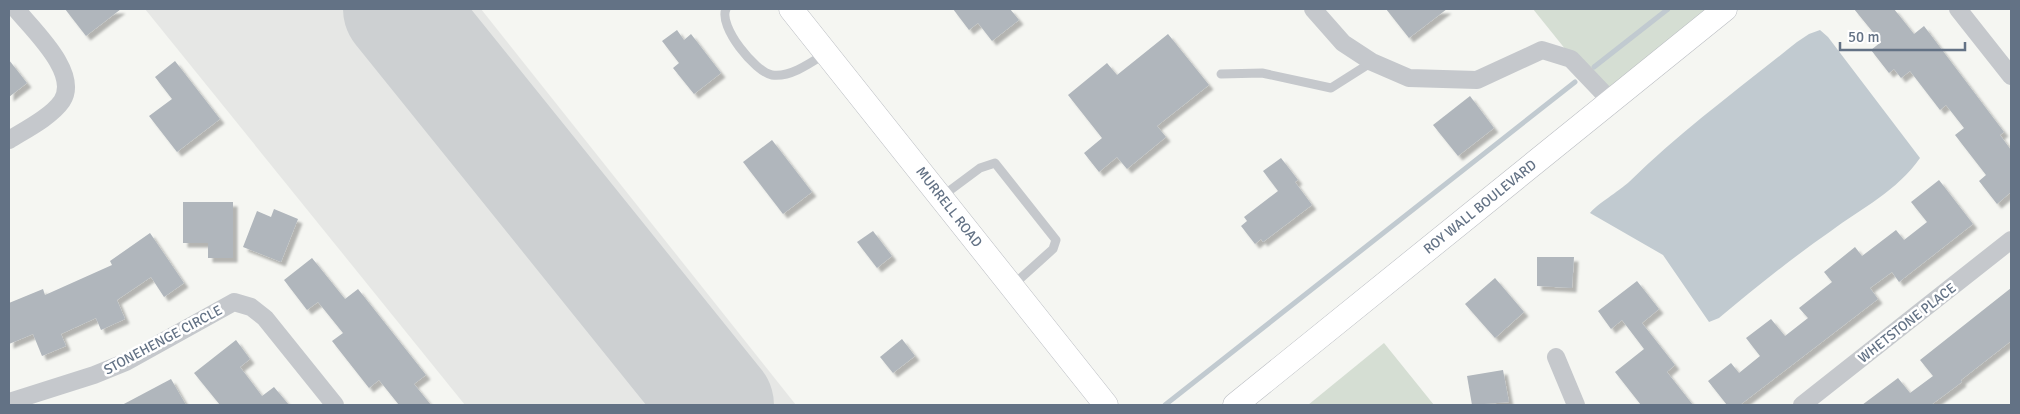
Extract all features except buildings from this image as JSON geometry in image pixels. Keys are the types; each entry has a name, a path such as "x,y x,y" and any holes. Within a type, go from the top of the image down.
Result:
{"street":[{"path":"9,140 52,110 62,100 66,89 66,75 57,60 16,9"},
{"name":"MURRELL ROAD","path":"791,9 1106,405"},
{"path":"1313,9 1343,43 1372,62 1409,78 1477,80 1542,50 1571,59 1611,101"},
{"name":"ROY WALL BOULEVARD","path":"1235,405 1726,9"},
{"path":"1958,9 2011,76"},
{"name":"WHETSTONE PLACE","path":"1802,405 2011,240"},
{"name":"STONEHENGE CIRCLE","path":"9,402 94,376 126,362 234,302 251,307 265,318 335,405"},
{"path":"1556,357 1576,405"}],"lane":[{"path":"726,9 724,14 725,24 734,39 761,70 773,75 804,67 826,53"},
{"path":"1221,74 1262,73 1331,88 1372,62"},
{"path":"941,197 980,168 995,163 1056,240 1053,249 1011,286"}],"shaded area":[{"path":"145,9 481,9 796,405 465,405"},
{"path":"1533,9 1710,9 1603,96"},
{"path":"1820,30 1828,37 1920,158 1911,170 1890,190 1802,252 1719,318 1709,322 1663,255 1590,213 1629,182 1690,127 1797,42 1809,34"},
{"path":"1384,343 1434,405 1308,405"}],"waterway":[{"path":"1594,67 1668,9"},
{"path":"1165,405 1575,82"}],"runway":[{"path":"399,9 718,405"}]}
